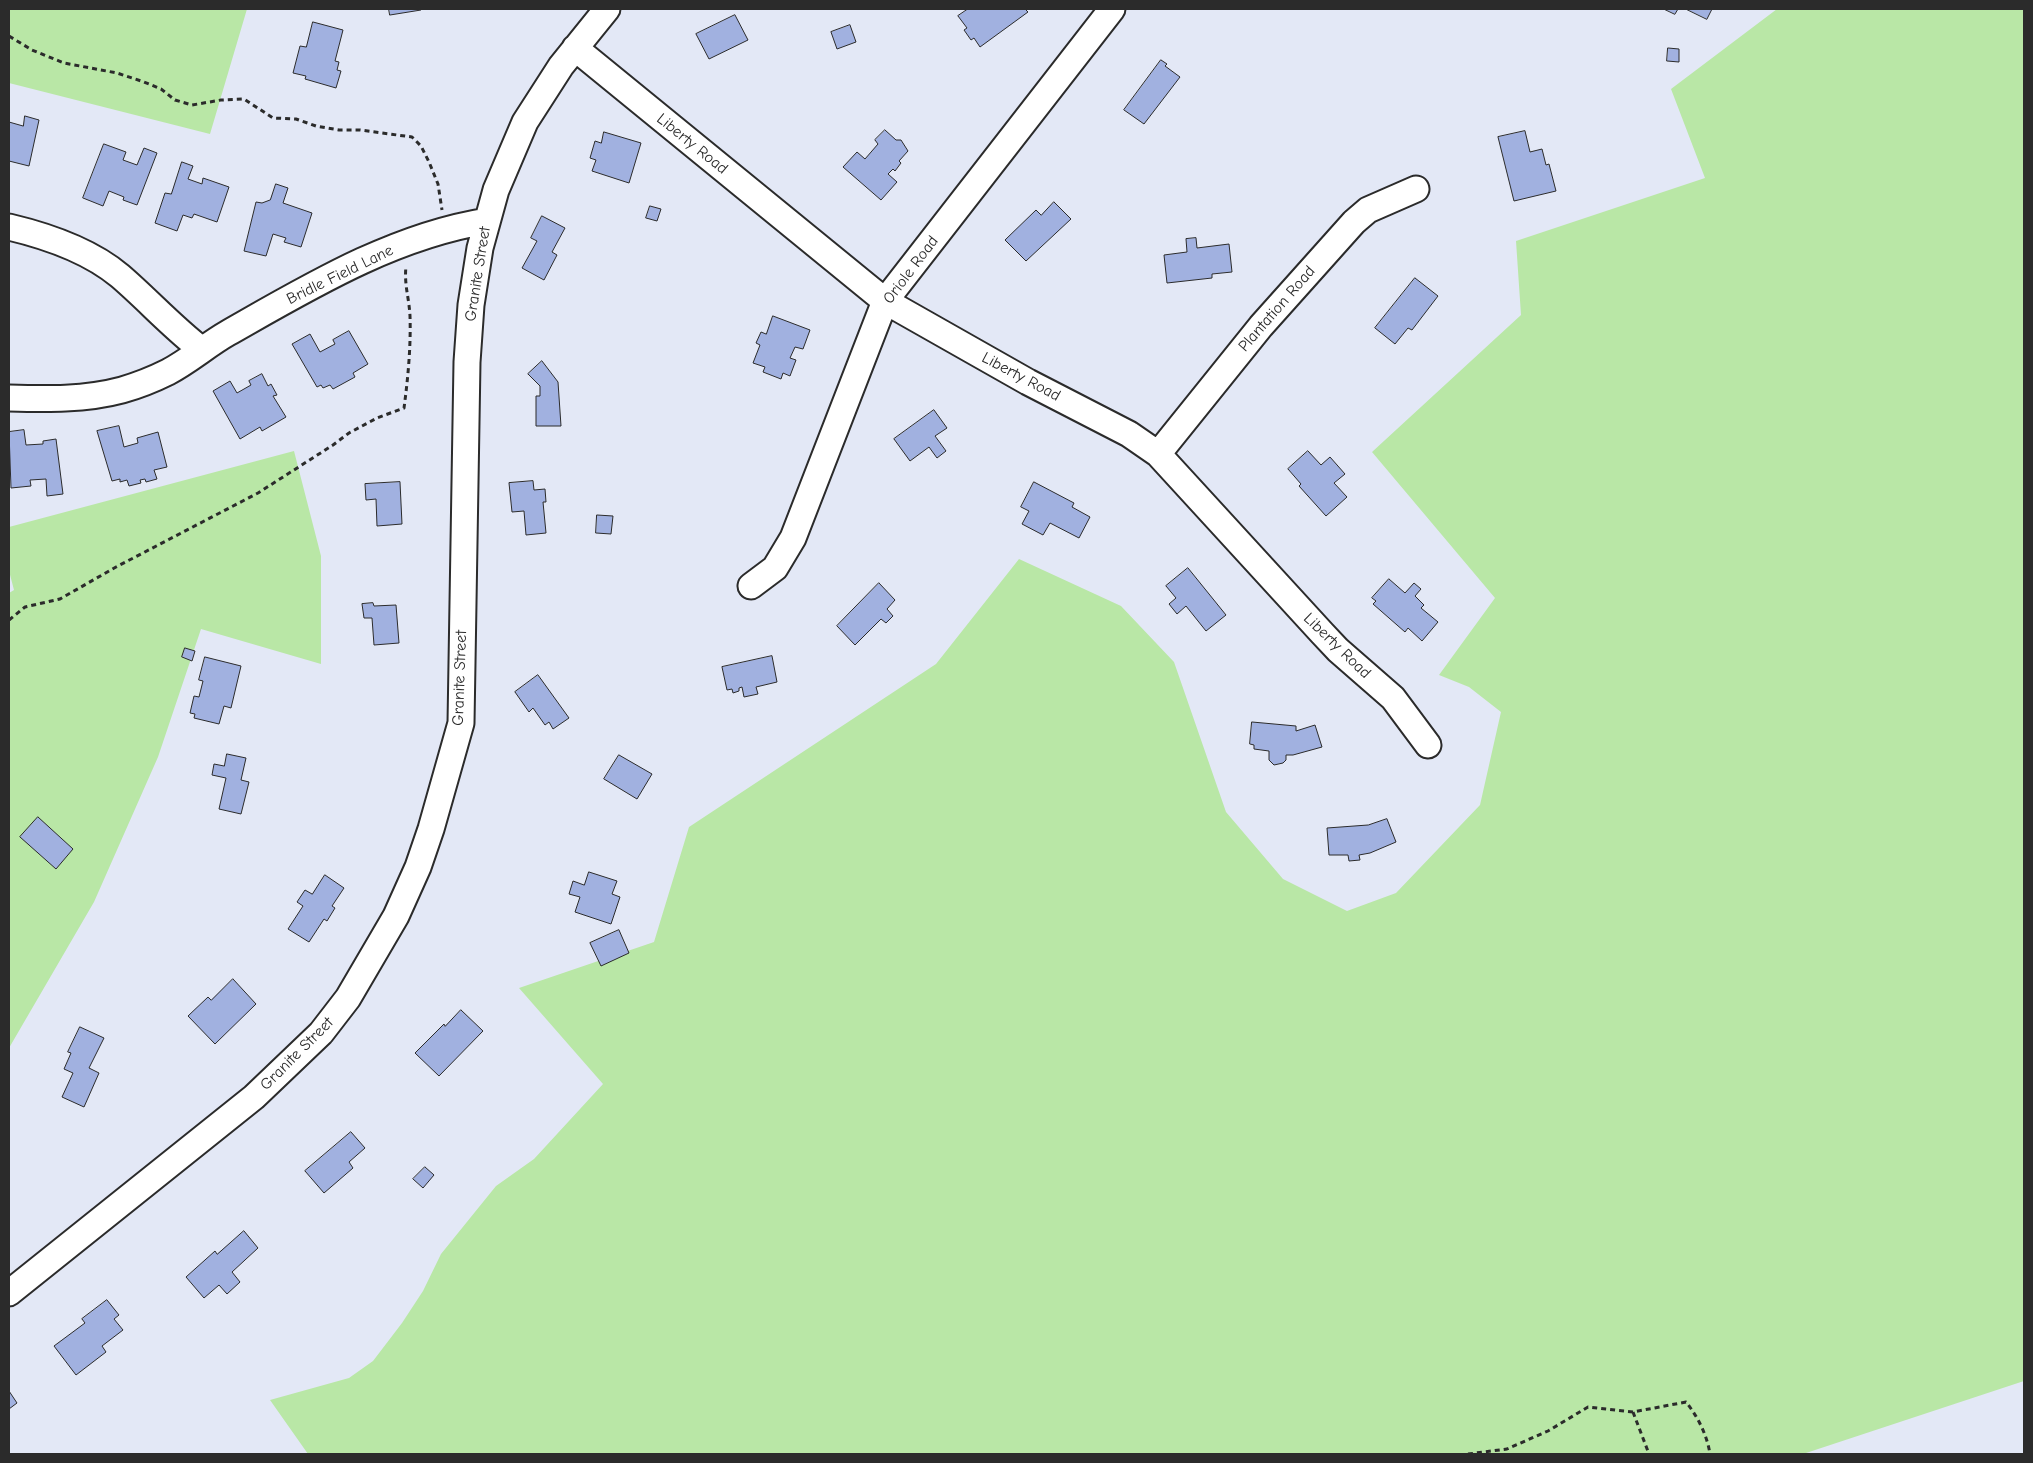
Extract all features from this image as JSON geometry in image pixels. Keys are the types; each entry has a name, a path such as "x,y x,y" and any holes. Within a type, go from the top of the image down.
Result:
{"street":[{"name":"Granite Street","path":"9,1293 254,1097 322,1033 348,998 402,903 431,829 461,723 467,362 472,295 480,248 496,190 525,122 561,66 607,9"},
{"name":"Oriole Road","path":"751,586 775,568 793,538 885,301 1112,9"},
{"name":"Liberty Road","path":"575,48 885,301 1028,382 1129,434 1158,454 1338,650 1393,698 1428,746"},
{"name":"Plantation Road","path":"1158,454 1260,326 1354,222 1368,210 1416,189"},
{"name":"Bridle Field Lane","path":"9,398 64,399 121,390 167,372 300,292 367,258 445,231 487,221"},
{"path":"9,226 76,248 118,275 178,332 202,350"}],"path":[{"path":"9,36 32,50 64,63 117,73 161,89 175,100 192,105 221,100 244,99 273,118 296,119 316,126 339,130 360,130 412,137 421,146 438,184 445,231"},
{"path":"9,620 25,607 60,599 116,567 258,493 348,433 377,418 404,408 410,315 404,282 410,242"},
{"path":"1468,1454 1507,1449 1548,1431 1588,1407 1632,1412 1686,1402 1696,1414 1710,1454"},
{"path":"1632,1412 1648,1454"}],"green space":[{"path":"9,9 247,9 210,134 9,83"},
{"path":"1777,9 2024,9 2024,1381 1803,1454 308,1454 270,1400 349,1378 373,1361 402,1323 423,1291 441,1254 496,1186 534,1159 603,1084 519,988 654,942 689,827 936,664 1019,559 1121,606 1174,662 1226,812 1283,879 1347,911 1396,893 1480,805 1501,712 1469,687 1439,675 1495,598 1372,452 1521,315 1516,241 1705,178 1671,89"},
{"path":"294,451 321,556 321,664 201,629 158,757 94,902 9,1048 9,593 14,590 9,571 9,527"}],"building":[{"path":"389,9 421,9 421,10 390,15"},
{"path":"968,9 1025,9 1028,12 980,47 974,38 971,40 964,30 967,28 958,16"},
{"path":"1664,9 1678,9 1675,14"},
{"path":"1686,9 1712,9 1707,19"},
{"path":"735,15 748,40 709,59 696,34"},
{"path":"313,22 343,30 335,61 339,62 337,70 341,71 336,88 305,79 306,76 293,73 300,46 306,47"},
{"path":"850,25 856,42 837,49 831,32"},
{"path":"1668,48 1679,49 1679,62 1667,61"},
{"path":"1161,60 1167,64 1165,66 1180,77 1144,124 1124,110"},
{"path":"25,116 39,120 29,166 9,161 9,122 23,126"},
{"path":"885,130 896,140 901,140 908,151 899,161 901,163 895,171 893,169 888,174 897,182 881,200 843,167 857,152 865,159 878,144 875,140"},
{"path":"1525,131 1530,152 1542,149 1546,165 1549,164 1556,191 1514,201 1498,137"},
{"path":"604,132 641,143 629,183 592,171 596,160 590,158 595,141 601,143"},
{"path":"104,144 126,152 123,160 137,165 144,148 157,153 137,205 123,200 124,197 109,191 103,206 83,198"},
{"path":"182,162 193,166 188,179 202,184 203,178 229,187 217,222 194,214 192,218 183,215 177,231 155,223 165,193 171,194"},
{"path":"276,184 288,188 283,203 312,213 301,247 284,242 286,238 273,234 266,256 244,251 256,202 262,203 270,200"},
{"path":"1054,202 1071,219 1026,261 1005,240 1036,210 1041,215"},
{"path":"650,206 661,209 657,221 646,218"},
{"path":"542,216 565,228 552,252 557,255 544,280 522,268 537,241 531,238"},
{"path":"1196,238 1197,248 1229,244 1232,272 1212,274 1212,278 1167,283 1164,255 1187,252 1186,239"},
{"path":"1415,278 1438,296 1412,330 1408,328 1395,344 1375,328"},
{"path":"773,316 810,330 803,349 795,347 790,358 796,360 790,376 783,373 781,379 763,372 765,367 753,363 760,345 756,343 761,332 766,334"},
{"path":"349,331 368,364 353,373 355,377 333,389 330,385 323,388 321,385 317,387 292,344 310,334 320,352 335,344 333,340"},
{"path":"542,361 558,382 561,426 536,426 536,396 540,396 540,386 528,374"},
{"path":"262,374 268,386 271,384 277,395 273,396 286,417 262,431 260,427 240,439 213,391 230,381 237,393 251,385 249,381"},
{"path":"934,410 947,428 935,436 946,451 937,458 929,447 910,461 894,439"},
{"path":"119,426 124,447 138,443 137,438 158,432 167,467 154,470 157,479 146,482 145,479 140,480 141,483 129,486 127,480 120,482 120,479 112,481 97,431"},
{"path":"24,430 26,445 43,444 43,441 56,439 63,494 47,496 46,479 30,480 31,486 11,488 9,432"},
{"path":"1308,451 1321,465 1330,457 1345,474 1334,483 1347,497 1326,516 1299,486 1301,484 1288,469"},
{"path":"533,481 534,490 545,489 546,502 543,502 546,533 526,535 524,511 512,512 509,483"},
{"path":"400,482 402,524 377,526 376,499 366,500 365,484"},
{"path":"1034,482 1074,503 1072,507 1090,517 1079,538 1050,523 1043,535 1022,524 1029,511 1021,507"},
{"path":"597,515 613,516 611,534 596,533"},
{"path":"1188,568 1226,615 1206,631 1186,606 1177,614 1169,604 1176,598 1166,586"},
{"path":"1389,579 1405,593 1414,583 1421,589 1415,596 1424,605 1421,608 1438,622 1422,641 1408,628 1405,632 1373,604 1376,601 1372,598"},
{"path":"879,583 895,600 887,609 893,616 886,623 881,619 855,645 837,626"},
{"path":"373,603 374,606 396,605 399,643 374,645 372,618 364,618 362,604"},
{"path":"185,648 195,651 192,661 182,657"},
{"path":"772,656 777,682 756,687 758,694 744,697 742,687 739,688 739,691 733,693 732,689 727,690 722,667"},
{"path":"205,657 241,666 231,708 224,706 219,724 194,718 195,714 190,713 194,696 199,697 203,681 199,680"},
{"path":"538,675 569,718 553,729 549,722 545,725 533,708 529,712 515,692"},
{"path":"1252,722 1296,726 1296,731 1315,725 1322,747 1293,755 1286,755 1286,760 1283,763 1274,765 1269,760 1269,751 1254,749 1254,745 1250,744"},
{"path":"227,754 246,758 241,780 249,782 241,814 219,809 226,778 212,775 214,764 224,766"},
{"path":"619,755 652,774 637,799 604,779"},
{"path":"38,817 73,849 56,869 20,837"},
{"path":"1387,819 1396,842 1370,853 1359,855 1360,860 1349,861 1348,855 1329,855 1327,828 1368,825"},
{"path":"589,872 617,881 612,894 620,897 611,924 575,912 580,897 569,894 573,881 584,885"},
{"path":"325,875 344,888 332,906 335,908 327,921 324,919 309,942 288,929 303,906 297,902 305,890 312,894"},
{"path":"619,930 629,953 601,966 590,943"},
{"path":"233,979 256,1004 215,1044 188,1016 208,997 211,1000"},
{"path":"461,1010 483,1031 439,1076 415,1053"},
{"path":"80,1027 104,1038 89,1068 99,1073 84,1107 62,1097 73,1073 64,1069 71,1053 68,1052"},
{"path":"351,1132 365,1148 349,1162 353,1168 324,1193 305,1171"},
{"path":"425,1167 434,1175 423,1188 413,1179"},
{"path":"244,1231 258,1248 232,1272 240,1282 227,1294 219,1285 204,1298 186,1277 215,1251 217,1254"},
{"path":"107,1300 119,1315 114,1319 123,1330 102,1346 106,1352 76,1375 54,1346 85,1323 82,1319"},
{"path":"9,1391 17,1403 9,1409"}]}
